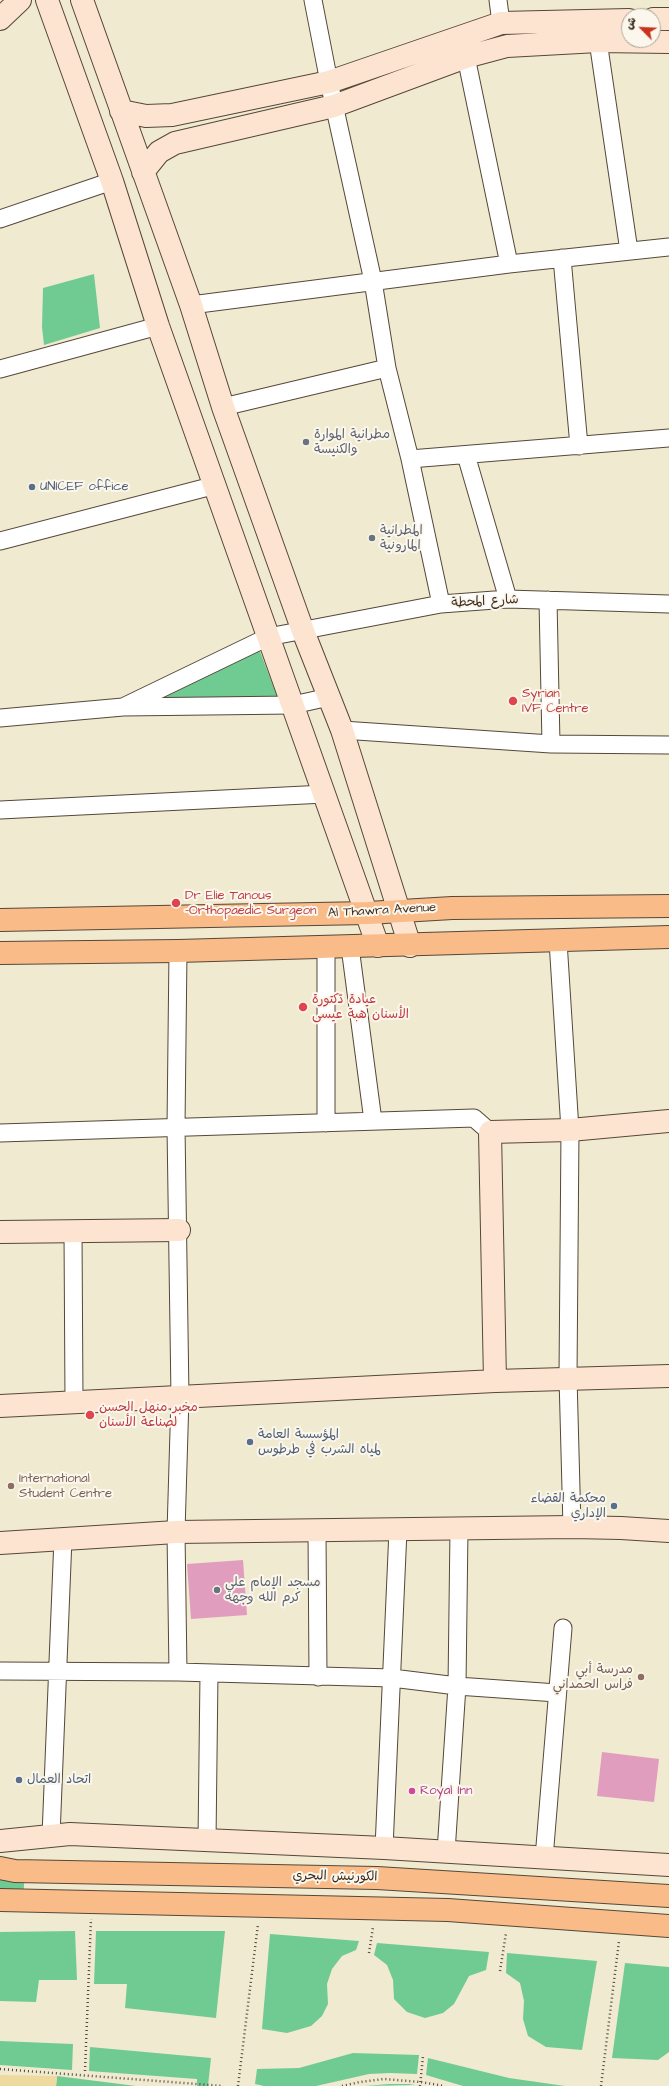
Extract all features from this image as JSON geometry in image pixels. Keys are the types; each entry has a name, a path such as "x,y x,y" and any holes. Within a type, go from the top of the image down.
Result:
{"main road":[{"name":"Al Thawra Avenue","path":"0,920 368,913 452,908 669,906"},
{"path":"0,953 410,946 669,937"},
{"name":"الكورنيش البحري","path":"0,1868 15,1871 378,1878 669,1896"},
{"path":"0,1900 376,1909 508,1915 669,1926"}],"street":[{"path":"0,19 20,0"},
{"path":"47,0 112,181 158,326 368,913 378,946"},
{"path":"82,0 191,305 223,407 303,631 342,730 410,946"},
{"path":"313,0 334,106 373,281 387,368 410,459 441,604"},
{"path":"498,0 500,23"},
{"path":"121,111 146,116 172,115 329,82 500,23 621,20"},
{"path":"143,172 159,152 175,143 334,106 466,58 507,46 598,41 669,42"},
{"path":"598,41 629,251"},
{"path":"466,58 509,264"},
{"path":"0,219 112,181"},
{"path":"191,305 509,264 669,247"},
{"path":"562,258 579,446"},
{"path":"0,369 158,326"},
{"path":"223,407 387,368"},
{"path":"410,459 669,438"},
{"path":"466,455 508,599"},
{"path":"0,541 216,485"},
{"name":"شارع المحطة","path":"123,707 268,637 441,604 508,599 669,604"},
{"path":"548,600 551,744"},
{"path":"0,718 123,707 293,705 329,697"},
{"path":"342,730 551,744 669,745"},
{"path":"0,810 325,794"},
{"path":"558,941 570,1130 568,1377 572,1527"},
{"path":"350,946 373,1121"},
{"path":"326,947 326,1123"},
{"path":"178,951 176,1127 179,1230 180,1397 176,1532 178,1672"},
{"path":"0,1133 474,1118 490,1132 570,1130 669,1121"},
{"path":"490,1132 495,1381"},
{"path":"0,1232 179,1230"},
{"path":"73,1231 74,1402"},
{"path":"0,1406 568,1377 669,1376"},
{"path":"0,1543 176,1532 572,1527 669,1531"},
{"path":"446,1852 457,1686 459,1529"},
{"path":"384,1848 398,1530"},
{"path":"317,1531 318,1677"},
{"path":"51,1836 63,1538"},
{"path":"544,1858 563,1628"},
{"path":"0,1671 178,1672 392,1678 457,1686 558,1693"},
{"path":"207,1841 209,1673"},
{"path":"0,1841 70,1834 384,1848 669,1865"}],"path":[{"path":"85,2071 92,1902"},
{"path":"238,2086 260,1906"},
{"path":"369,1953 376,1909"},
{"path":"500,1971 508,1915"},
{"path":"600,2086 621,1922"},
{"path":"420,2086 423,2056"},
{"path":"0,2069 223,2086"},
{"path":"342,2086 384,2079 421,2082 444,2086"}],"green space":[{"path":"94,274 100,328 44,345 42,327 43,288"},
{"path":"258,646 278,699 144,701"},
{"path":"0,1868 25,1871 23,1900 0,1900"},
{"path":"75,1931 77,1980 39,1980 36,2002 0,2001 0,1932"},
{"path":"96,1931 225,1931 216,2018 125,2008 127,1984 94,1984"},
{"path":"270,1934 359,1941 356,1950 342,1956 332,1969 327,1984 328,2004 322,2016 311,2026 287,2033 262,2029"},
{"path":"377,1943 489,1952 486,1970 469,1976 454,2004 443,2013 425,2018 407,2012 394,1999 393,1980 387,1965 374,1955"},
{"path":"507,1953 597,1961 582,2050 546,2047 528,2036 523,2019 524,2001 520,1983 506,1973"},
{"path":"625,1963 669,1967 669,2052 658,2060 612,2058"},
{"path":"0,2041 73,2044 72,2070 0,2065"},
{"path":"90,2047 211,2058 208,2086 197,2086 197,2079 89,2071"},
{"path":"353,2053 419,2055 417,2074 369,2074 316,2086 264,2086 255,2084 257,2069 299,2068"},
{"path":"428,2058 509,2078 565,2086 463,2086 426,2075"},
{"path":"57,2076 136,2086 56,2086"},
{"path":"409,2084 415,2085 365,2086"}],"sand":[{"path":"0,2075 57,2076 56,2086 0,2086"}],"building":[{"name":"مسجد الإمام علي كرم الله وجهه","path":"243,1560 247,1615 191,1619 187,1564"},
{"path":"602,1752 659,1759 654,1802 597,1796"}],"place":[{"name":"مطرانية الموارة والكنيسة","path":"306,442"},
{"name":"UNICEF office","path":"32,487"},
{"name":"المطرانية المارونية","path":"372,538"},
{"name":"Syrian IVF Centre","path":"513,701"},
{"name":"Dr Elie Tanous -Orthopaedic Surgeon","path":"176,903"},
{"name":"عيادة دّكتورة الأسنان هبة عيسى","path":"303,1007"},
{"name":"مخبر منهل الحسن لصناعة الأسنان","path":"90,1415"},
{"name":"المؤسسة العامة لمياه الشرب في طرطوس","path":"250,1442"},
{"name":"International Student Centre","path":"11,1486"},
{"name":"محكمة القضاء الإداري","path":"614,1506"},
{"name":"مسجد الإمام علي كرم الله وجهه","path":"217,1590"},
{"name":"مدرسة أبي فراس الحمداني","path":"641,1677"},
{"name":"اتحاد العمال","path":"19,1780"},
{"name":"Royal Inn","path":"412,1791"}]}
